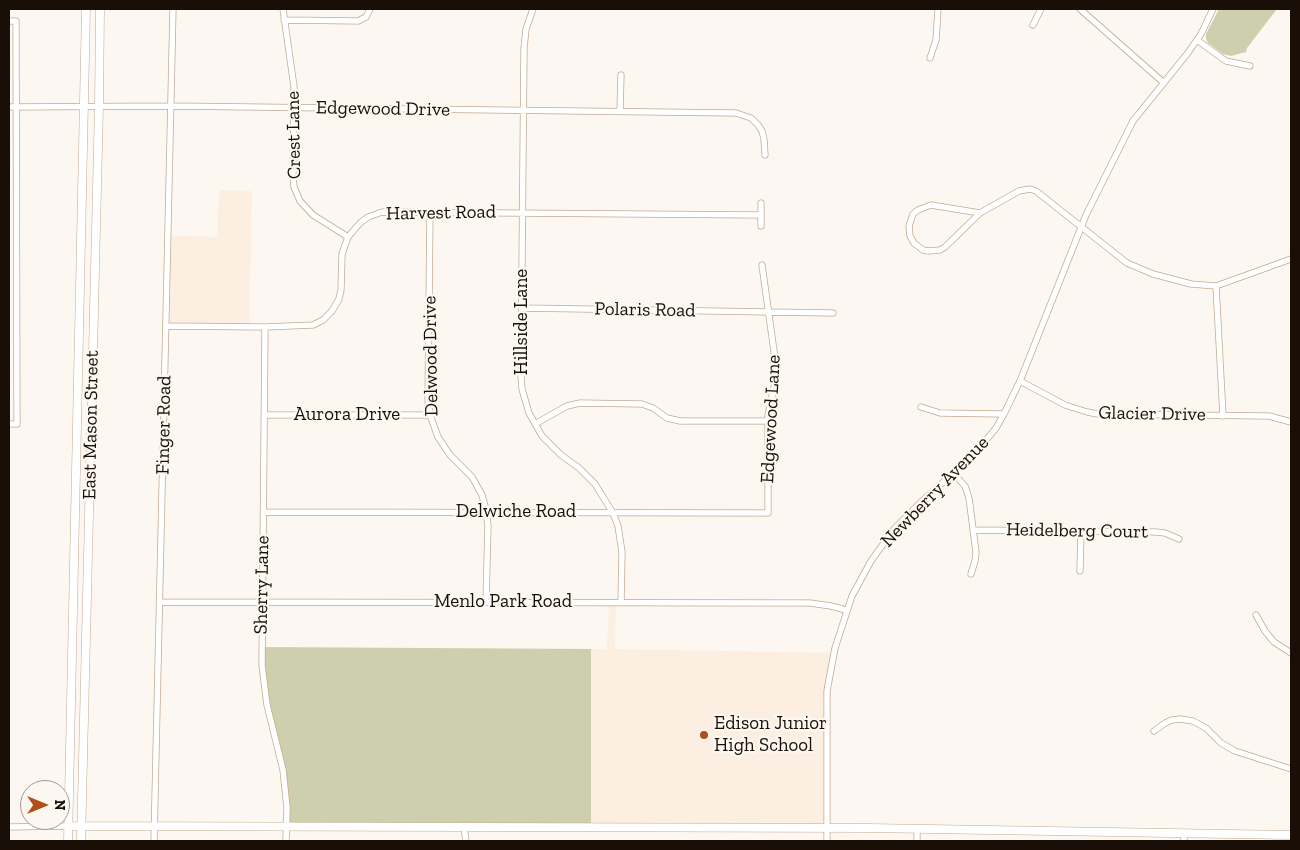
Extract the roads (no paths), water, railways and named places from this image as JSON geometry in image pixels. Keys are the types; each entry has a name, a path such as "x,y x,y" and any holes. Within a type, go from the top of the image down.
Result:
{"main road":[{"name":"East Mason Street","path":"69,780 86,9"},
{"name":"East Mason Street","path":"81,841 100,9"},
{"path":"70,826 827,828 1184,837 1291,835"}],"street":[{"name":"Finger Road","path":"154,841 173,9"},
{"name":"Crest Lane","path":"282,9 293,70 293,178 297,194 305,208 313,215 348,237"},
{"path":"284,20 358,21 366,17 370,9"},
{"name":"Hillside Lane","path":"533,9 524,40 522,389 527,407 535,424 551,446 595,484 613,513 618,526 622,552 621,603"},
{"path":"930,58 936,40 938,9"},
{"path":"1033,25 1041,9"},
{"path":"1080,9 1164,82"},
{"name":"Newberry Avenue","path":"827,841 827,691 835,648 846,610 871,561 894,529 922,500 954,474 984,443 1004,414 1020,381 1082,226 1133,121 1197,40 1213,9"},
{"path":"9,21 16,21 17,424 9,424"},
{"path":"1197,40 1226,61 1250,66"},
{"path":"620,75 620,112"},
{"name":"Edgewood Drive","path":"9,107 172,106 736,113 746,115 762,131 765,155"},
{"path":"980,213 926,206 918,210 910,220 910,236 914,244 922,250 940,250 980,213 1015,192 1030,189 1042,194 1119,257 1140,269 1191,284 1216,286 1291,259"},
{"path":"9,191 16,191"},
{"path":"761,203 761,226"},
{"name":"Harvest Road","path":"166,326 265,327 313,325 323,320 332,311 339,299 342,254 348,237 360,222 374,214 390,211 760,215"},
{"name":"Delwood Drive","path":"430,212 428,401 430,415 433,428 444,447 465,468 478,486 487,512 486,602"},
{"name":"Edgewood Lane","path":"762,265 777,374 768,421 768,513"},
{"path":"1216,286 1223,416"},
{"name":"Polaris Road","path":"522,308 833,313"},
{"name":"Sherry Lane","path":"265,327 261,650 267,706 286,789 286,841"},
{"name":"Glacier Drive","path":"1020,381 1065,405 1098,414 1269,416 1291,422"},
{"path":"535,424 567,406 580,403 642,404 654,408 668,418 680,421 768,421"},
{"path":"921,407 940,413 1004,414"},
{"name":"Aurora Drive","path":"264,415 430,415"},
{"path":"954,474 960,479 967,491 973,530 975,561 972,574"},
{"name":"Delwiche Road","path":"264,512 768,513"},
{"name":"Heidelberg Court","path":"973,530 1156,532 1165,533 1179,539"},
{"path":"1080,570 1081,531"},
{"name":"Menlo Park Road","path":"160,602 810,603 846,610"},
{"path":"1256,615 1274,642 1291,653"},
{"path":"1154,731 1172,720 1193,721 1206,728 1228,748 1291,769"},
{"path":"464,827 466,841"},
{"path":"917,829 917,841"}],"place":[{"name":"Edison Junior High School","path":"704,735"}]}
